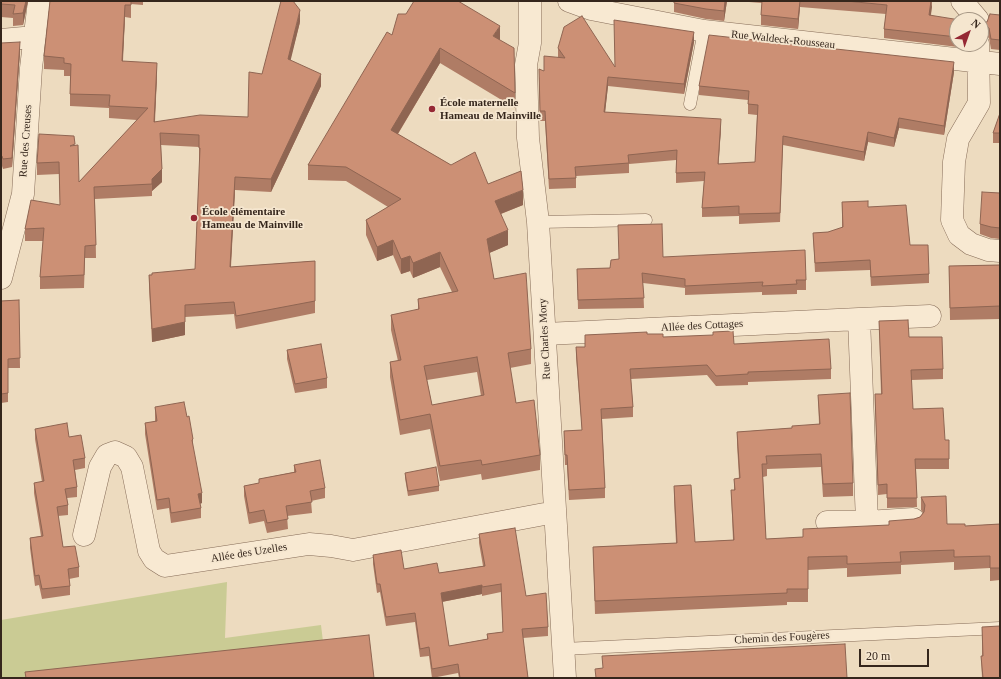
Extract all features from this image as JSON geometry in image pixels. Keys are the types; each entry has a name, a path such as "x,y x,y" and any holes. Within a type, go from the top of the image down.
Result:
{"street":[{"name":"Rue des Creuses","path":"1,278 23,194 31,68 39,1"},
{"name":"Rue Charles Mory","path":"530,1 530,43 526,65 528,138 538,222 565,678"},
{"name":"Rue Waldeck-Rousseau","path":"569,1 591,9 704,31 978,53 1000,64"},
{"path":"962,1 971,12"},
{"path":"1,40 34,37"},
{"path":"978,53 979,103 958,139 954,162 952,220 959,235 971,244 988,250 1000,250"},
{"name":"Allée des Cottages","path":"545,334 859,318 930,316"},
{"path":"859,318 867,522"},
{"name":"Allée des Uzelles","path":"84,535 100,467 107,455 115,452 126,457 132,467 149,551 154,559 165,566 309,544 353,550 555,512"},
{"path":"827,522 867,522 912,519"}],"lane":[{"path":"690,104 704,31"},
{"path":"538,222 646,220"},
{"name":"Chemin des Fougères","path":"564,649 1000,628"}],"green space":[{"path":"227,582 225,638 321,625 325,658 143,678 1,678 1,620"}],"building":[{"path":"1,1 26,1 23,13 13,14 15,5 1,4"},
{"path":"50,1 131,1 131,5 125,5 122,61 157,63 154,122 200,115 248,117 249,72 262,74 281,1 293,1 300,10 288,59 321,74 271,179 235,177 230,267 315,261 315,301 236,316 234,302 185,305 185,322 152,329 149,275 152,275 152,273 195,269 200,148 199,135 160,133 162,169 152,179 152,184 94,187 96,245 85,246 84,275 40,277 44,228 25,229 31,200 60,205 59,162 37,163 39,134 74,136 75,144 70,146 78,145 79,182 148,108 109,106 110,95 70,94 71,64 64,63 64,58 44,56"},
{"path":"414,1 458,1 500,26 493,36 514,48 515,93 440,48 391,130 451,165 475,152 488,184 521,171 523,190 495,201 508,230 487,239 494,279 526,273 531,349 508,353 516,403 534,400 540,455 482,465 481,460 440,466 430,414 400,420 390,362 401,360 391,315 419,309 418,299 458,291 440,252 413,263 410,256 401,259 393,240 377,247 366,220 401,199 346,167 308,165 387,32 392,35 398,14 406,14","holes":["477,357 484,395 432,405 424,366"]},
{"path":"674,1 725,1 724,11 674,3"},
{"path":"762,1 800,1 798,19 761,15"},
{"path":"846,1 931,1 929,15 949,18 949,36 884,29 887,5"},
{"path":"990,14 1000,15 1000,40 991,39"},
{"path":"582,16 615,67 614,20 694,32 684,84 608,77 604,112 721,119 718,164 755,162 758,105 748,104 749,91 699,86 709,35 954,62 944,126 899,118 894,138 868,132 864,152 783,136 780,213 739,214 739,206 702,208 705,172 676,173 677,150 628,155 629,163 575,167 576,178 549,179 545,111 540,111 539,69 544,71 544,56 565,58 558,48 564,27"},
{"path":"20,42 12,158 3,159 1,156 1,43"},
{"path":"1000,113 1000,133 993,133"},
{"path":"982,192 1000,193 1000,228 980,224"},
{"path":"868,201 868,207 906,205 910,245 928,245 929,274 871,277 870,260 815,263 813,233 828,232 843,227 842,202"},
{"path":"662,224 663,257 805,250 806,280 796,280 797,284 762,286 763,282 685,286 685,279 642,273 644,298 578,300 577,269 610,268 611,260 619,259 618,225"},
{"path":"1000,265 1000,306 950,308 949,266"},
{"path":"19,300 20,358 8,359 8,393 1,394 1,301"},
{"path":"908,320 909,337 942,337 943,369 911,370 913,409 943,408 945,440 949,440 949,459 915,459 917,498 887,498 887,484 878,485 875,394 882,394 879,321"},
{"path":"733,331 734,344 829,339 831,369 748,372 748,374 716,376 707,365 630,369 633,407 601,409 605,488 569,490 564,431 582,430 576,347 585,347 585,335 647,332 647,334 663,334 663,337 713,335 713,332"},
{"path":"321,344 327,378 295,384 287,350"},
{"path":"850,393 853,483 823,484 821,454 766,456 767,464 762,464 766,539 803,537 803,529 889,525 889,521 914,519 920,517 924,512 925,505 921,497 946,496 947,524 965,524 965,526 1000,524 1000,568 990,568 990,556 954,557 954,550 900,552 901,562 847,564 847,556 808,557 808,589 787,589 787,593 595,601 593,547 677,543 674,486 691,485 695,542 734,540 731,490 735,490 734,479 740,478 737,432 792,428 792,426 820,424 818,395"},
{"path":"184,402 187,417 189,416 202,493 198,494 201,508 171,513 169,498 157,500 145,423 157,421 155,407"},
{"path":"67,423 69,437 81,435 85,458 73,460 77,487 65,489 68,505 57,507 63,547 75,546 79,567 68,569 70,586 42,589 39,575 35,576 30,538 43,536 34,483 44,481 35,429"},
{"path":"320,460 325,488 310,491 312,502 286,506 288,519 267,523 264,510 249,513 244,486 259,483 259,479 296,472 294,465"},
{"path":"436,467 439,486 408,491 405,473"},
{"path":"515,528 526,596 546,593 548,627 522,629 528,678 460,678 458,664 432,669 429,647 420,649 415,613 386,617 380,584 377,584 373,555 401,550 404,569 437,563 439,573 485,566 479,534","holes":["501,584 503,632 487,634 488,639 449,646 441,593 482,585 482,587"]},
{"path":"1000,626 1000,678 983,678 981,656 983,656 982,627"},
{"path":"369,635 374,678 26,678 25,672"},
{"path":"845,644 847,678 596,678 595,669 603,668 602,656"}],"place":[{"name":"École maternelle Hameau de Mainville","path":"432,109"},
{"name":"École élémentaire Hameau de Mainville","path":"194,218"}]}
